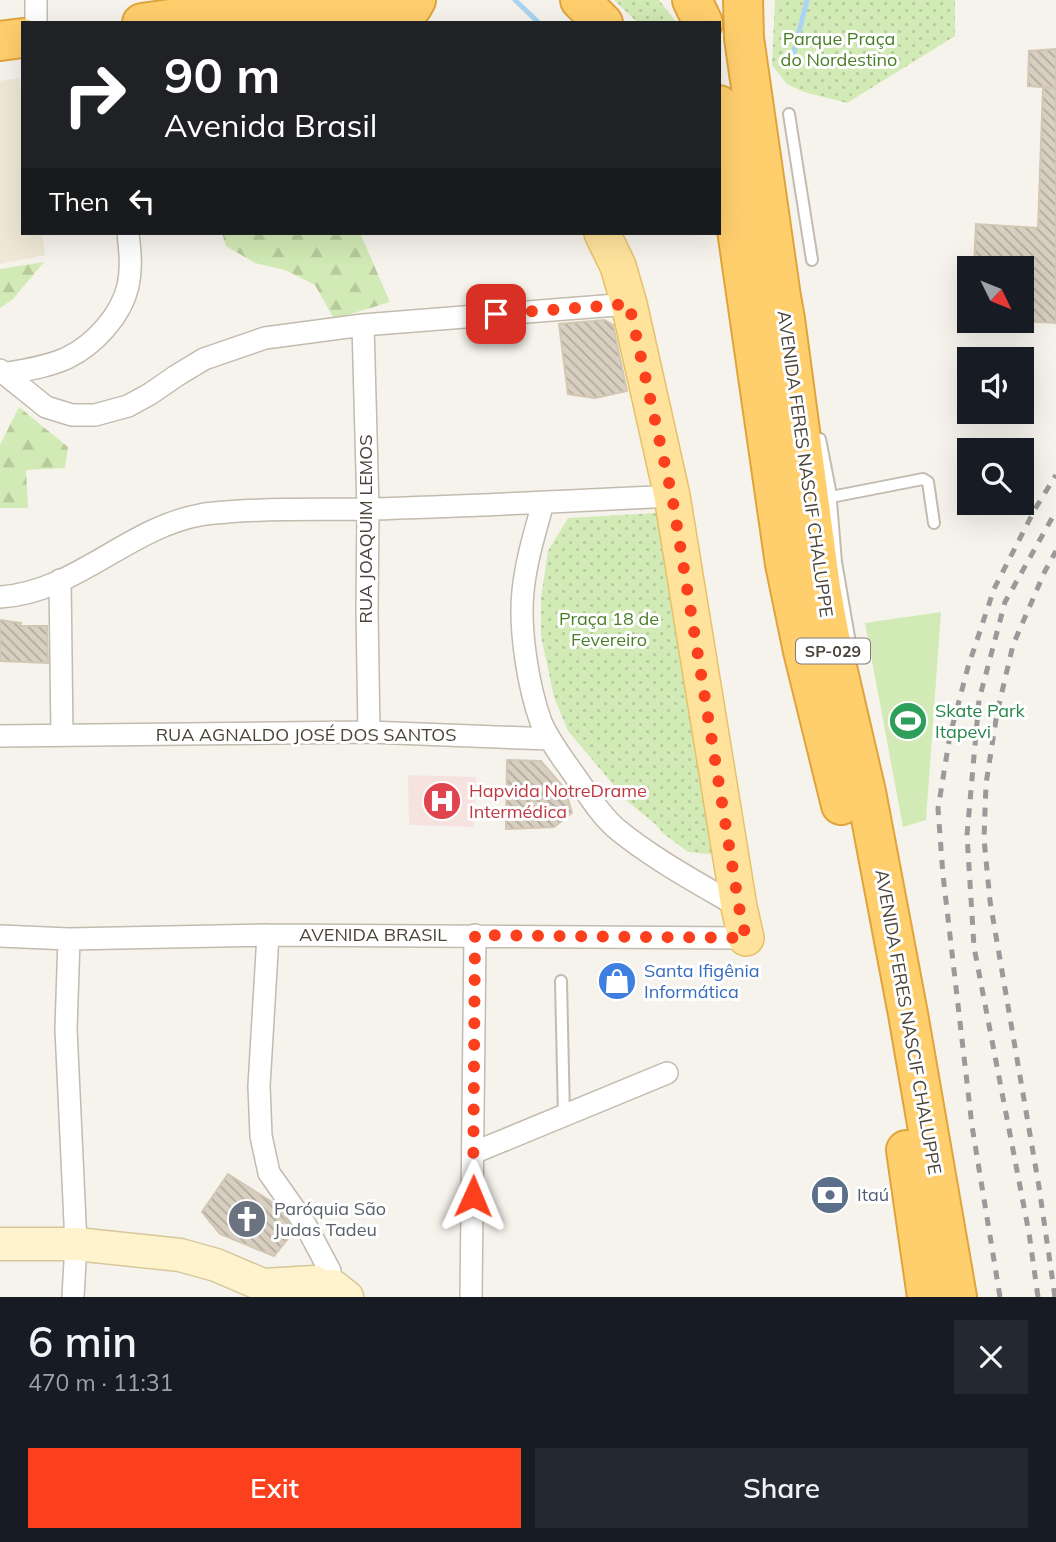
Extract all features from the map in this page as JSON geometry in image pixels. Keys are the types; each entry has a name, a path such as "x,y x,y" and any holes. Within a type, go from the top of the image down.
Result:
{"highway":[{"path":"151,21 215,7 329,0"},
{"path":"580,0 601,21"},
{"path":"692,0 702,21"},
{"name":"AVENIDA FERES NASCIF CHALUPPE","path":"743,0 744,38 828,625 866,792 957,1297"},
{"path":"320,21 417,10"},
{"path":"0,41 21,38"},
{"path":"0,62 21,59"},
{"name":"AVENIDA FERES NASCIF CHALUPPE","path":"721,124 785,564 803,651 854,858 887,1017 927,1297"}],"main road":[{"path":"603,235 618,266 629,304 672,496 742,923"}],"street":[{"path":"36,0 36,21"},
{"path":"2,372 42,367 68,358 94,340 117,313 128,288 131,257 128,235"},
{"path":"2,372 46,407 72,415 95,415 128,406 204,359 265,338 363,325 629,304"},
{"name":"RUA JOAQUIM LEMOS","path":"363,325 368,509 369,732"},
{"path":"0,597 31,592 60,580 163,526 200,515 250,510 368,509 672,496"},
{"path":"543,503 525,578 522,631 541,722 597,808 617,829 742,923"},
{"path":"60,580 62,735"},
{"name":"RUA AGNALDO JOSÉ DOS SANTOS","path":"0,736 369,732 550,739"},
{"name":"AVENIDA BRASIL","path":"0,936 69,939 475,935 742,923"},
{"path":"0,1244 76,1244 180,1255 216,1265 263,1285 326,1287 305,1224 269,1172 261,1136 259,1086 268,935"},
{"path":"471,1297 475,935"},
{"path":"69,939 66,1029 76,1244 73,1297"},
{"path":"473,1153 667,1073"}],"lane":[{"path":"789,114 812,260"},
{"path":"785,320 802,365"},
{"path":"817,423 831,497 836,562 851,647"},
{"path":"831,497 923,479 928,482 934,523"},
{"path":"866,792 867,753"},
{"path":"561,982 564,1116"}],"shaded area":[{"path":"19,78 21,235 42,235 45,255 0,264 0,81"},
{"name":"Hapvida NotreDrame Intermédica","path":"408,775 476,777 474,827 409,825"}],"green space":[{"path":"614,0 659,0 675,21 636,21"},
{"name":"Parque Praça do Nordestino","path":"775,0 955,0 955,36 847,103 804,92 787,84 772,65"},
{"path":"223,235 361,235 390,302 334,319 315,285 285,270 255,263 226,246"},
{"path":"44,262 13,299 0,308 0,269"},
{"path":"19,407 68,447 65,468 26,470 28,508 0,508 0,445"},
{"name":"Praça 18 de Fevereiro","path":"657,513 717,855 688,852 664,834 628,802 568,731 554,697 541,636 541,598 548,551 568,518"},
{"name":"Skate Park Itapevi","path":"941,612 926,820 903,827 865,623"}],"building":[{"path":"1056,49 1056,88 1028,86 1029,51"},
{"path":"1043,88 1056,88 1056,323 1034,322 1034,256 975,256 976,224 1038,228"},
{"path":"605,320 613,325 627,391 595,398 568,394 559,324"},
{"path":"0,620 21,623 20,626 47,626 48,663 0,661"},
{"path":"507,760 541,761 565,789 572,813 554,827 506,829"},
{"name":"Paróquia São Judas Tadeu","path":"228,1174 275,1204 294,1231 274,1256 220,1234 202,1212"}],"waterway":[{"path":"515,0 537,21"},
{"path":"791,64 807,0"}],"railway":[{"path":"1000,1297 972,1126 938,809 950,735 968,667 994,589 1035,509 1056,475"},
{"path":"1038,1297 1029,1233 974,947 967,835 979,700 1005,602 1056,511"},
{"path":"1055,1297 990,901 984,839 986,784 997,713 1013,645 1056,551"}],"place":[{"name":"Skate Park Itapevi","path":"908,721"},
{"name":"Hapvida NotreDrame Intermédica","path":"442,801"},
{"name":"Santa Ifigênia Informática","path":"617,981"},
{"name":"Itaú","path":"830,1195"},
{"name":"Paróquia São Judas Tadeu","path":"247,1219"}],"route":[{"path":"473,1196 475,935 746,938 672,496 629,304 496,314"}]}
